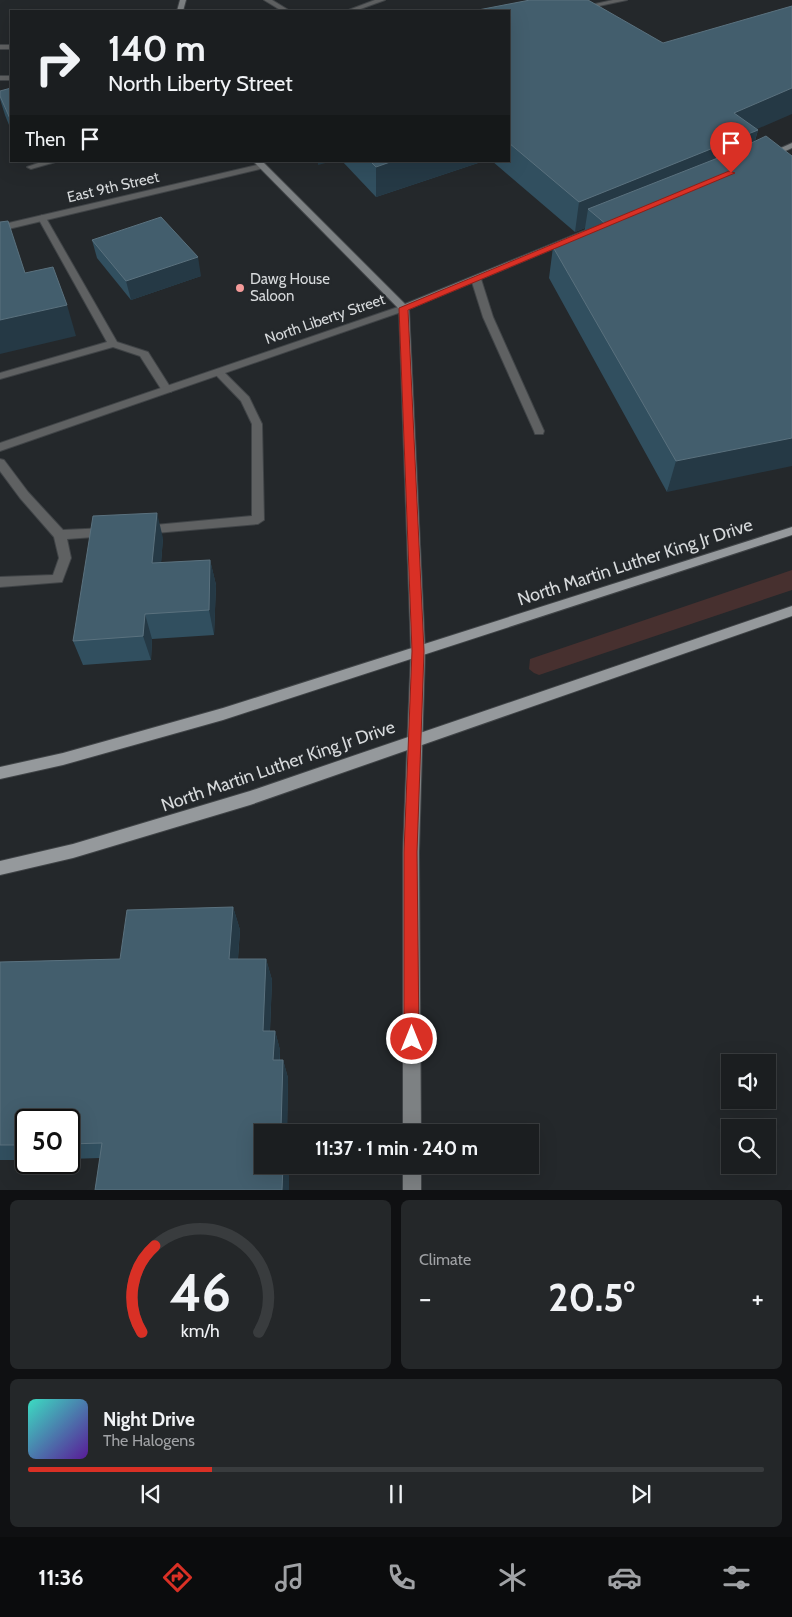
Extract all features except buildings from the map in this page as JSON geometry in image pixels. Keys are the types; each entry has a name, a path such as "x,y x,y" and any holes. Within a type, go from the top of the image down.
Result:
{"main road":[{"path":"758,160 792,145"},
{"path":"259,164 404,308 418,651 411,852 412,1124"},
{"name":"North Liberty Street","path":"404,308 605,225"},
{"name":"North Martin Luther King Jr Drive","path":"0,773 62,759 223,714 792,531"},
{"name":"North Martin Luther King Jr Drive","path":"0,868 73,851 250,798 792,611"},
{"path":"412,1174 412,1190"}],"street":[{"path":"267,0 285,10"},
{"path":"352,10 382,0"},
{"path":"573,9 624,0"},
{"path":"32,167 51,162"},
{"name":"East 9th Street","path":"0,228 259,164"},
{"path":"42,218 113,344"},
{"path":"476,278 488,317 539,431"},
{"name":"North Liberty Street","path":"0,447 404,308"},
{"path":"0,376 113,344 144,354 167,390"},
{"path":"60,535 183,528 258,520 257,424 244,399 218,372"},
{"path":"0,463 24,495 60,535 65,558 58,579 0,582"}],"shaded area":[{"path":"792,570 792,590 539,675 529,669 530,659"}],"place":[{"name":"Dawg House Saloon","path":"240,288"}],"route":[{"path":"412,1039 411,852 418,651 404,308 731,173"}]}
